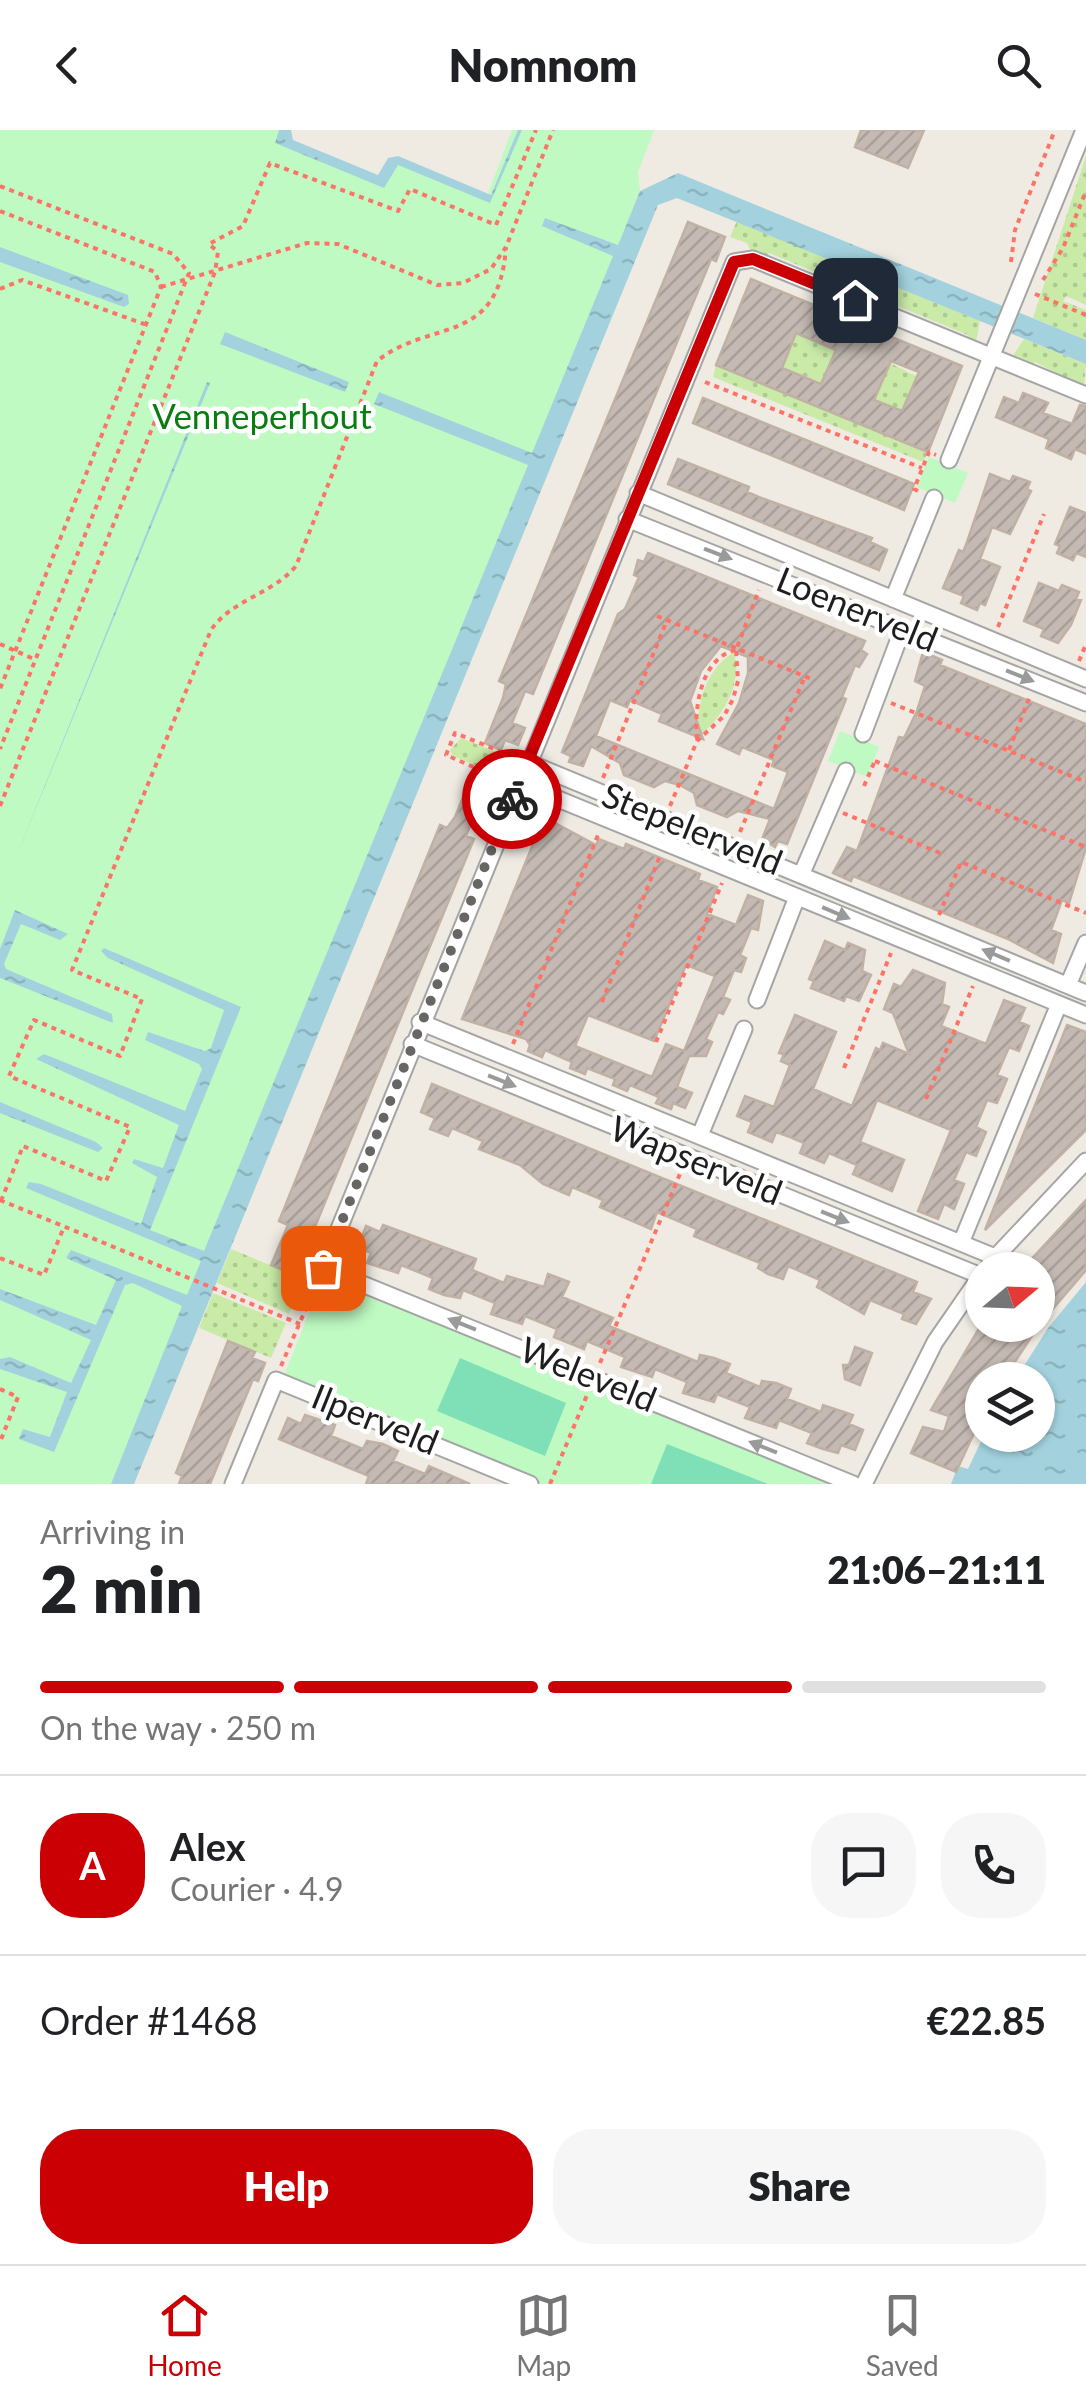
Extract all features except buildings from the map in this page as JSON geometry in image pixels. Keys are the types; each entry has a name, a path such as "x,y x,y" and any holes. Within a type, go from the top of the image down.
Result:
{"street":[{"path":"949,460 1084,130"},
{"path":"323,1268 514,783 734,262 753,259 993,349 1086,395"},
{"name":"Loenerveld","path":"638,493 1086,679"},
{"name":"Loenerveld","path":"892,599 934,498"},
{"name":"Loenerveld","path":"628,519 1086,703"},
{"path":"863,734 903,628"},
{"name":"Stepelerveld","path":"524,761 1086,993"},
{"name":"Stepelerveld","path":"802,873 846,771"},
{"name":"Stepelerveld","path":"514,783 1086,1016"},
{"name":"Stepelerveld","path":"756,1000 797,897"},
{"path":"1068,985 1086,944"},
{"path":"961,1244 1059,1004"},
{"name":"Wapserveld","path":"420,1022 961,1244 969,1252"},
{"name":"Wapserveld","path":"700,1135 744,1029"},
{"name":"Wapserveld","path":"412,1044 687,1157 965,1261"},
{"path":"1002,1252 1086,1161"},
{"name":"Weleveld","path":"323,1268 853,1484"},
{"path":"864,1484 936,1342 965,1300"},
{"path":"233,1484 276,1380"},
{"name":"Ilperveld","path":"276,1380 530,1484"}],"path":[{"path":"0,806 216,272 218,252 209,244 243,226 270,164 398,211 410,189 496,226 536,130"},
{"path":"300,1324 0,1200 23,1146 106,1181 130,1127 9,1076 34,1020 120,1056 142,999 72,970 211,630 232,609 286,579 296,566 377,361 397,345 453,332 473,318 495,289 506,247 553,130"},
{"path":"1006,274 1014,230 1055,130"},
{"path":"0,186 173,254 186,264 188,280 0,749"},
{"path":"1032,303 1063,248 1086,192"},
{"path":"0,210 154,272 161,288 0,689"},
{"path":"161,288 278,249 338,244 437,285 463,283 490,269 506,247"},
{"path":"0,289 22,280 146,325"},
{"path":"1036,294 1086,315"},
{"path":"686,375 922,468"},
{"path":"934,498 914,490 922,468 930,452 949,460"},
{"name":"Loenerveld","path":"992,641 1044,514"},
{"path":"664,819 698,741 724,716 733,700 738,681 736,649 766,573"},
{"path":"658,616 814,680"},
{"path":"602,782 667,620"},
{"path":"0,644 36,660"},
{"path":"698,741 695,719 701,689 718,661 736,649"},
{"path":"738,837 805,676"},
{"path":"1009,750 1036,682"},
{"path":"877,698 1086,782"},
{"path":"514,783 446,755 455,733 524,761"},
{"path":"864,786 875,760 1086,847"},
{"path":"830,807 945,854"},
{"path":"507,1058 605,818"},
{"name":"Stepelerveld","path":"602,1002 666,842"},
{"path":"934,928 962,862 1086,913"},
{"path":"656,1042 728,869"},
{"path":"844,1068 896,939"},
{"path":"926,1098 978,973"},
{"path":"550,1484 687,1157"},
{"path":"0,1258 44,1276 64,1227"},
{"path":"276,1380 323,1268"},
{"path":"0,1389 18,1398 0,1442"}],"green space":[{"name":"Venneperhout","path":"0,130 286,130 283,140 379,180 389,160 487,196 512,130 654,130 638,172 640,191 111,1484 0,1484"},
{"path":"1086,156 1086,305 1066,296 1063,301 1086,310 1086,340 1033,318"},
{"path":"737,221 980,321 976,342 967,340 968,335 769,253 766,258 751,251 747,243 730,237"},
{"path":"741,305 866,351 916,376 919,372 935,379 934,384 952,391 938,426 778,366"},
{"path":"1024,339 1086,364 1084,387 1035,362 1032,366 1016,360 1014,354"},
{"path":"716,365 928,452 923,462 713,377"},
{"path":"929,457 968,473 955,503 917,487"},
{"path":"734,652 735,677 729,699 699,737 704,689 716,668"},
{"path":"840,731 879,747 867,777 828,761"},
{"path":"461,738 516,760 509,779 453,756 450,750"},
{"path":"231,1249 304,1279 289,1314 217,1283"},
{"path":"325,1273 842,1484 542,1484 283,1378"},
{"path":"213,1293 286,1323 271,1358 199,1328"},
{"path":"460,1358 566,1403 545,1456 437,1411"},
{"path":"667,1444 768,1484 651,1484"}],"water":[{"path":"279,130 291,130 293,140 378,175 388,158 398,156 491,195 518,130 522,130 490,203 398,165 384,188 275,143"},
{"path":"678,173 1086,340 1086,364 677,198 658,205 134,1484 111,1484 182,1306 133,1283 125,1285 54,1452 19,1439 23,1429 50,1437 67,1392 0,1369 0,1359 10,1357 71,1383 91,1340 0,1300 0,1289 96,1325 116,1280 66,1258 71,1250 187,1295 201,1261 26,1188 29,1182 41,1184 141,1224 157,1177 132,1163 134,1159 163,1168 179,1125 36,1059 44,1054 185,1111 202,1069 199,1064 145,1040 148,1032 205,1051 211,1048 224,1010 108,958 101,951 104,948 241,1007 150,1230 204,1251 528,465 374,404 379,392 532,453 613,256 542,226 545,218 618,245 640,191"},
{"path":"0,247 128,295 129,304 124,307 0,262"},
{"path":"225,332 349,382 345,392 220,344"},
{"path":"207,382 210,383 14,862"},
{"path":"15,910 68,934 60,940 21,924 4,964 6,969 112,1014 113,1023 0,978 0,949"},
{"path":"0,1102 103,1148 98,1152 0,1113"},
{"path":"1086,1282 1086,1484 951,1484 958,1466 968,1469 976,1452 1055,1452 1055,1362 1026,1362 1039,1342 1055,1342 1055,1320"}],"way so far":[{"path":"323,1268 512,799"}],"route":[{"path":"512,799 734,262 753,259 855,300"}]}
